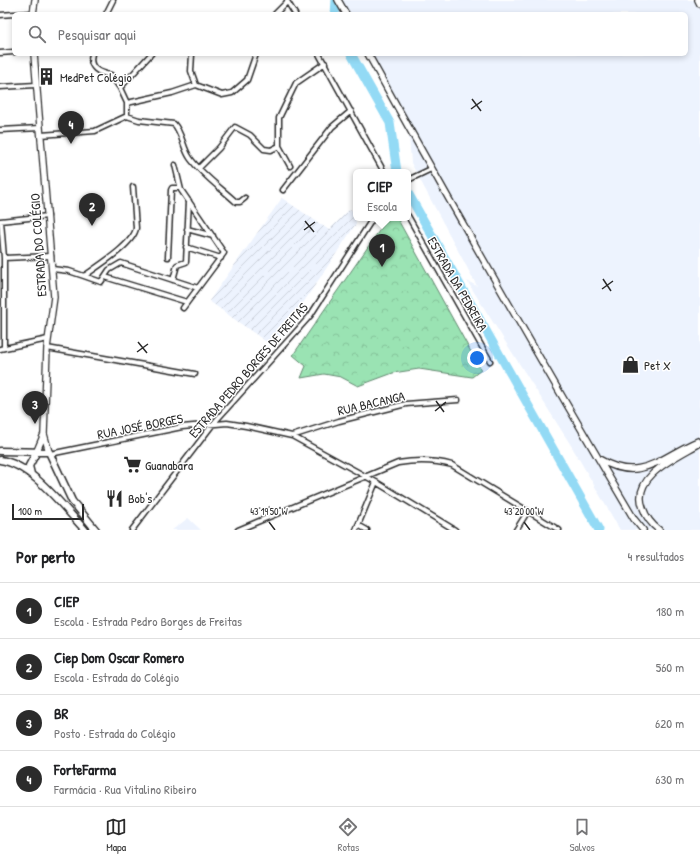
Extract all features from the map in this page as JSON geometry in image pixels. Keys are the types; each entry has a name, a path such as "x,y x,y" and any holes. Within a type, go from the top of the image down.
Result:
{"main road":[{"path":"0,451 50,453 72,502 96,530"},
{"path":"31,474 30,466 36,453"},
{"path":"0,460 16,465 31,474 85,530"}],"street":[{"path":"33,12 35,0"},
{"path":"107,12 113,0"},
{"path":"338,0 345,12"},
{"path":"698,0 700,4"},
{"path":"277,12 287,1 294,12"},
{"path":"0,15 12,14"},
{"path":"0,53 12,52"},
{"name":"ESTRADA DO COLÉGIO","path":"34,56 54,297 47,348 44,434 50,453"},
{"path":"92,56 91,59 96,70 100,73 111,75 120,88 127,103 127,116"},
{"path":"120,88 150,56"},
{"path":"192,56 191,71 196,85"},
{"path":"127,103 172,93 196,85 222,94 232,93 247,80 255,56"},
{"path":"320,56 382,169"},
{"path":"369,56 431,169 634,519 643,530"},
{"path":"290,166 279,146 278,122 294,86 325,63"},
{"path":"0,87 36,85"},
{"path":"283,190 332,127 351,111"},
{"path":"41,134 95,131 127,116 139,120 174,124 188,155 200,168 236,202 240,202 245,198"},
{"path":"200,168 219,148 235,127 250,136 264,149 271,150 279,146"},
{"path":"0,130 40,128"},
{"path":"175,164 180,188 224,250 221,258 183,308"},
{"path":"411,179 431,169"},
{"path":"84,276 129,242 136,233 133,187"},
{"path":"168,256 172,189 180,188"},
{"path":"173,280 177,265 186,262 189,201"},
{"path":"48,216 0,221 4,258 2,348 48,339"},
{"name":"ESTRADA PEDRO BORGES DE FREITAS","path":"132,530 213,424 310,316 371,221"},
{"name":"ESTRADA DA PEDREIRA","path":"411,221 490,361"},
{"path":"187,229 214,236"},
{"path":"186,247 221,258"},
{"path":"4,258 51,256"},
{"path":"52,269 69,271 101,282 108,272 119,263 198,288"},
{"path":"105,277 187,302"},
{"path":"47,348 195,374"},
{"name":"RUA BACANGA","path":"292,436 338,421 406,404 458,400"},
{"name":"RUA JOSÉ BORGES","path":"50,453 182,427 213,424 236,424 292,436 376,482 455,530"},
{"name":"ESTRADA DO COLÉGIO","path":"36,453 44,434"},
{"path":"599,459 622,469 637,470 700,442"},
{"path":"659,530 650,522 641,505 643,486 651,475 660,468 700,442"},
{"path":"238,530 398,463 415,460 437,461 462,470 559,530"},
{"path":"356,530 376,482"},
{"path":"516,530 528,511"},
{"path":"358,525 367,530"}],"shaded area":[{"path":"332,0 700,0 700,530 620,530 572,447 467,281 477,286 411,163 409,135 365,56 688,56 688,12 339,12"},
{"path":"282,198 329,230 350,209 353,211 353,221 356,221 356,224 291,321 272,346 209,301"},
{"path":"188,518 201,530 172,530 179,525"}],"green space":[{"path":"386,221 399,221 481,370 472,377 419,369 393,373 358,386 341,377 324,374 301,378 306,366 293,355"}],"waterway":[{"path":"335,12 336,0"},
{"path":"352,56 390,123 397,169"},
{"path":"411,198 599,530"}],"place":[{"name":"MedPet Colégio","path":"47,77"},
{"name":"ForteFarma","path":"71,144"},
{"name":"Ciep Dom Oscar Romero","path":"92,226"},
{"name":"CIEP","path":"382,267"},
{"name":"Pet X","path":"631,365"},
{"name":"BR","path":"35,424"},
{"name":"Guanabara","path":"132,465"},
{"name":"Bob's","path":"115,498"}]}
